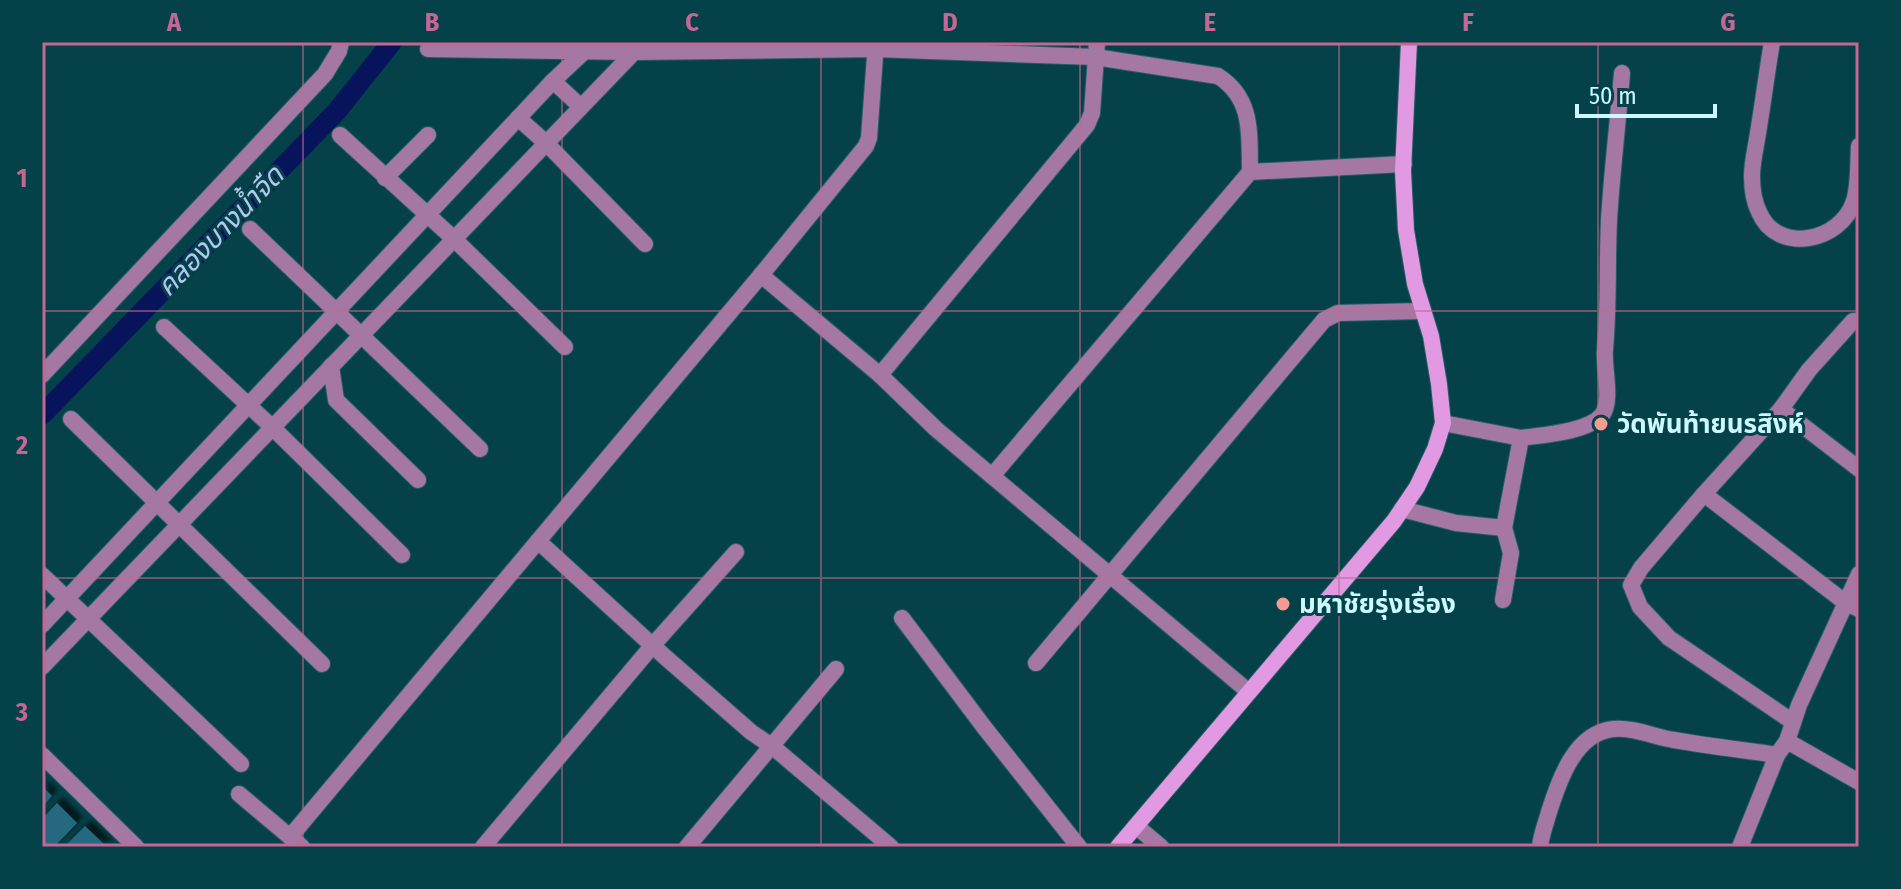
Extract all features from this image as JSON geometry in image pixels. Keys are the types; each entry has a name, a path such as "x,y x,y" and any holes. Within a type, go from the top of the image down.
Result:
{"street":[{"path":"42,375 325,74 341,42"},
{"path":"1118,847 1394,521 1417,487 1435,449 1443,423 1439,384 1431,336 1415,284 1406,230 1404,164 1409,42"},
{"path":"1772,42 1752,177 1759,215 1772,230 1789,238 1806,240 1836,226 1847,215 1854,201 1859,146"},
{"path":"42,625 589,46"},
{"path":"428,49 589,46 1096,49 1218,76 1232,84 1248,117 1250,172 992,476"},
{"path":"239,794 296,842 538,541 866,146 876,46"},
{"path":"42,667 639,47"},
{"path":"880,375 1087,125 1092,113 1096,49"},
{"path":"1443,423 1521,438 1571,431 1599,418 1604,412 1607,404 1604,358 1608,315 1609,221 1622,73"},
{"path":"553,81 580,106"},
{"path":"518,118 645,244"},
{"path":"340,135 453,238 565,347"},
{"path":"385,178 428,135"},
{"path":"1250,172 1404,164"},
{"path":"250,229 480,449"},
{"path":"761,275 880,375 936,429 1249,692"},
{"path":"1036,663 1324,320 1338,313 1422,311"},
{"path":"1793,722 1669,638 1640,607 1631,585 1641,568 1781,409 1839,335 1853,321 1859,322"},
{"path":"164,327 272,427 402,555"},
{"path":"331,366 336,400 418,480"},
{"path":"1781,409 1859,469"},
{"path":"71,419 322,664"},
{"path":"1503,600 1511,553 1504,528 1521,438"},
{"path":"1704,494 1852,606"},
{"path":"1402,509 1456,523 1504,528"},
{"path":"538,541 751,732 773,747 888,846"},
{"path":"483,847 653,645 736,552"},
{"path":"1740,847 1799,705 1852,606 1859,574"},
{"path":"42,575 241,764"},
{"path":"902,618 1079,847"},
{"path":"687,847 836,669"},
{"path":"1537,846 1569,762 1597,733 1614,729 1670,739 1782,748 1859,782"},
{"path":"42,755 136,847"},
{"path":"1136,826 1161,847"}],"building":[{"path":"42,786 52,796 42,807"},
{"path":"57,803 77,823 54,847 42,847 42,819"},
{"path":"85,826 107,847 64,847"}],"waterway":[{"name":"คลองบางน้ำจืด","path":"42,415 337,111 392,42"}],"place":[{"name":"วัดพันท้ายนรสิงห์","path":"1601,424"},
{"name":"มหาชัยรุ่งเรื่อง","path":"1283,604"}]}
